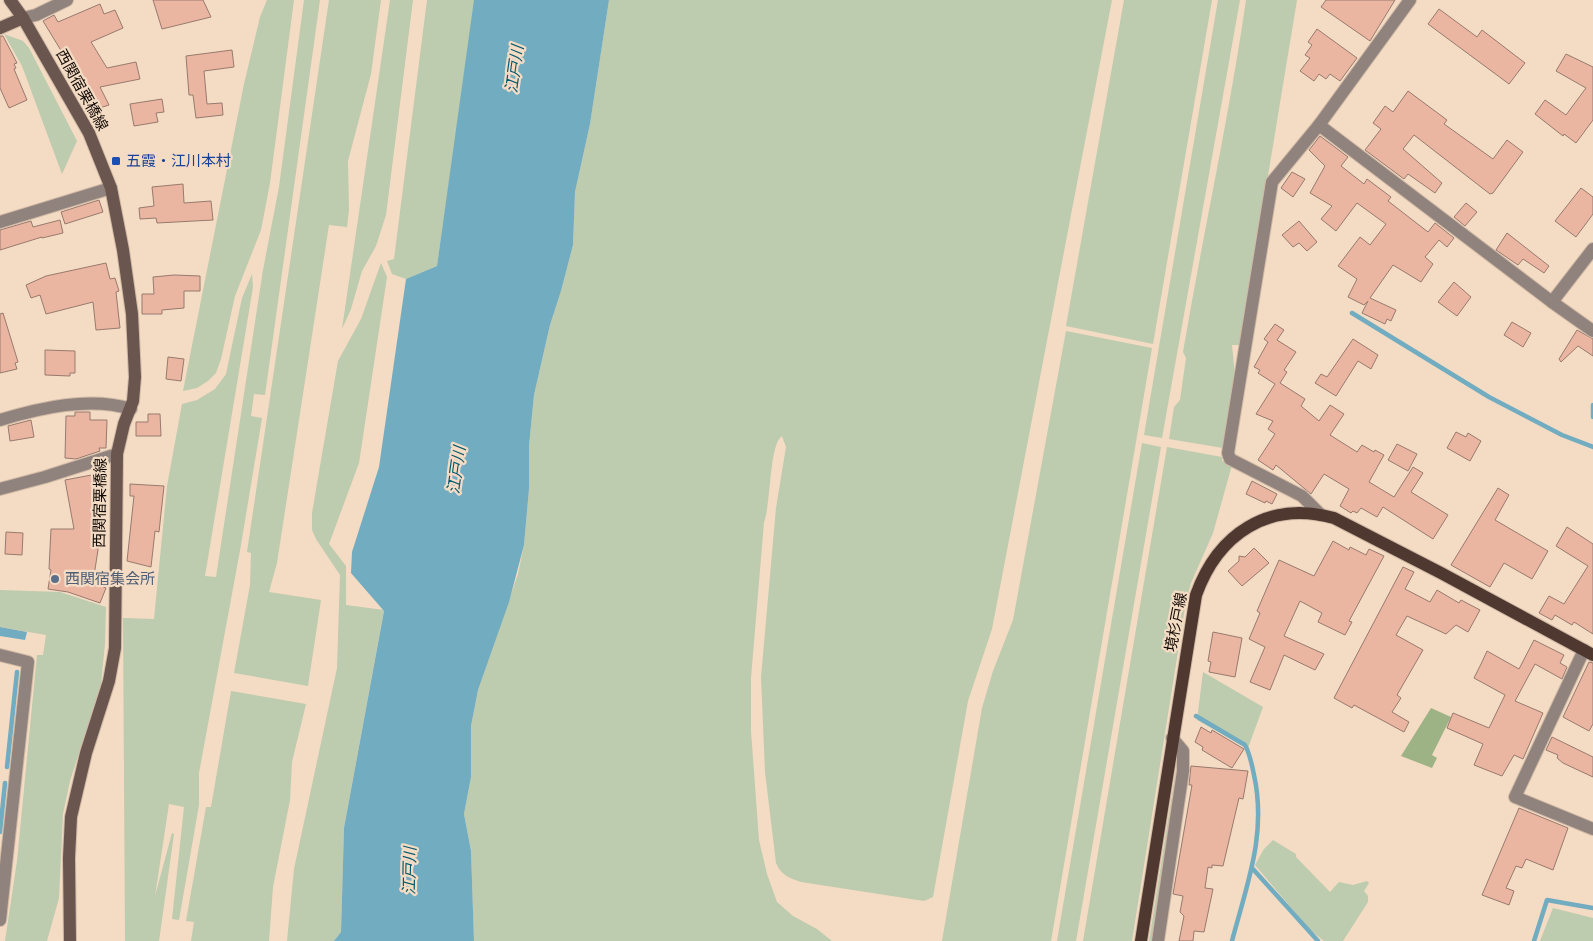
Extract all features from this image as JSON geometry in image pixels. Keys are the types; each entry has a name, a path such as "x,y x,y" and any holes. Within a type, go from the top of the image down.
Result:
{"main road":[{"name":"西関宿栗橋線","path":"10,0 23,18 89,133 111,188 132,314 135,377 131,409 117,454 115,648 109,680 86,753 71,817 69,858 70,941"},
{"path":"0,28 23,18"},
{"name":"境杉戸線","path":"1141,941 1196,595 1212,560 1230,539 1251,525 1291,514 1321,515 1352,526 1588,653"}],"street":[{"path":"23,18 36,15 67,0"},
{"path":"1321,515 1302,496 1230,458 1228,453 1272,182 1319,125 1410,0"},
{"path":"1319,125 1552,302 1593,330"},
{"path":"0,222 111,188"},
{"path":"1552,302 1593,249"},
{"path":"0,420 34,410 76,405 116,404 131,409"},
{"path":"0,489 117,454"},
{"path":"1588,653 1515,797 1593,829"},
{"path":"0,655 28,662 0,920"},
{"path":"1158,941 1183,771 1183,751 1172,738"}],"green space":[{"path":"267,0 294,0 270,183 261,230 235,296 221,359 216,373 197,388 183,391 244,84 260,17"},
{"path":"304,0 320,0 265,395 254,394 251,416 262,418 241,545 199,773 199,805 179,920 172,919 184,807 169,804 155,896 172,833 174,834 159,941 125,941 123,618 154,619 167,486 182,404 197,400 215,389 226,374 242,298 252,274 253,287 205,576 216,577 263,270 279,187"},
{"path":"329,0 381,0 371,74 348,161 349,210 347,227 329,225 277,563 269,592 321,600 308,686 234,673 250,585 251,553 247,552"},
{"path":"390,0 413,0 386,215 376,246 362,271 351,309 342,329"},
{"path":"427,0 475,0 437,266 406,279 392,274 387,261 394,259"},
{"path":"609,0 1112,0 992,629 968,701 933,897 924,901 801,882 786,875 776,863 765,772 761,677 776,508 786,447 782,436 775,450 764,522 751,678 751,731 759,840 767,874 777,902 793,916 817,929 832,941 474,941 471,851 464,814 471,777 471,726 478,690 518,574 524,545 529,489 529,446 534,395 550,325 573,245 575,192 590,124"},
{"path":"1124,0 1212,0 1153,344 1066,326"},
{"path":"1218,0 1240,0 1162,438 1144,435"},
{"path":"1246,0 1297,0 1240,345 1232,345 1235,376 1223,448 1169,439 1174,407 1180,400 1186,358 1183,352 1232,88"},
{"path":"4,34 23,41 29,48 77,141 62,174 22,66"},
{"path":"381,263 387,277 359,463 329,544 346,566 346,605 384,610 344,828 341,932 334,941 287,941 294,869 337,668 340,575 316,539 312,530 312,513 338,361 361,319"},
{"path":"1066,331 1152,348 1051,941 942,941 982,708 993,671 1013,620"},
{"path":"1142,443 1161,447 1076,941 1057,941"},
{"path":"1167,447 1222,457 1222,461 1232,465 1213,533 1191,583 1186,601 1132,941 1083,941"},
{"path":"0,590 60,592 106,607 101,684 70,781 63,814 59,898 47,941 5,941 17,861 37,655 43,655 46,635 0,627"},
{"path":"1203,672 1263,707 1248,748 1197,720"},
{"path":"231,691 306,704 292,762 290,800 273,887 269,941 191,941 194,922 186,921 206,807 211,807"},
{"path":"1431,708 1451,717 1432,755 1437,758 1432,768 1401,756"},
{"path":"1178,756 1153,941 1149,941"},
{"path":"1273,840 1296,854 1296,857 1330,892 1339,882 1353,885 1367,881 1369,883 1364,891 1368,896 1368,902 1343,941 1324,941 1310,930 1255,865 1264,849"},
{"path":"1553,908 1593,918 1593,941 1540,941"}],"water":[{"name":"江戸川","path":"474,0 609,0 590,124 575,192 573,245 550,325 534,395 529,446 529,489 524,545 509,602 478,690 471,726 471,777 464,814 471,851 474,941 334,941 341,932 344,828 384,611 351,573 352,552 379,467 406,279 437,266"},
{"path":"0,627 27,632 25,640 0,636"}],"building":[{"path":"153,0 203,0 211,17 162,29"},
{"path":"1326,0 1395,0 1370,41 1321,7"},
{"path":"100,4 104,14 115,10 123,28 91,42 107,68 136,62 140,79 100,87 109,105 87,112 59,60 65,57 43,21 54,15 58,22"},
{"path":"1439,9 1477,37 1482,30 1525,63 1509,84 1428,24"},
{"path":"1317,29 1357,58 1340,81 1330,74 1326,79 1319,74 1314,81 1300,71 1310,58 1305,55 1312,45 1308,42"},
{"path":"0,36 3,36 17,63 14,64 16,68 14,69 27,100 9,108 0,88"},
{"path":"232,50 234,67 204,71 207,104 222,103 223,115 196,118 193,95 189,95 186,56"},
{"path":"1566,54 1593,67 1593,120 1576,143 1564,134 1563,136 1535,114 1545,100 1566,115 1586,88 1556,71"},
{"path":"1408,91 1447,120 1444,124 1493,159 1507,140 1523,152 1493,193 1490,194 1414,135 1403,149 1442,183 1435,193 1408,174 1404,179 1365,150 1381,129 1373,123 1385,106 1393,112"},
{"path":"162,99 164,112 156,113 158,122 134,126 130,104"},
{"path":"1320,136 1348,157 1341,166 1364,184 1367,179 1391,197 1388,201 1428,232 1435,223 1454,238 1447,247 1439,240 1425,257 1433,264 1421,282 1393,265 1370,298 1396,310 1391,321 1387,319 1385,324 1362,313 1368,301 1364,305 1348,297 1357,279 1338,266 1360,237 1370,245 1386,224 1357,203 1336,231 1321,219 1332,206 1310,193 1325,166 1309,150"},
{"path":"1292,172 1305,179 1293,197 1281,188"},
{"path":"183,184 184,203 211,201 213,220 157,223 156,218 140,219 139,208 154,206 152,187"},
{"path":"1581,188 1593,197 1593,214 1576,237 1555,221"},
{"path":"99,200 103,212 65,224 61,212"},
{"path":"1466,203 1477,212 1465,226 1454,217"},
{"path":"60,220 63,233 42,237 0,250 0,230 31,221 33,227"},
{"path":"1299,221 1317,242 1307,251 1299,243 1293,247 1282,235"},
{"path":"1507,233 1549,266 1544,273 1523,259 1518,265 1496,250"},
{"path":"106,263 110,279 115,278 119,291 116,292 120,328 96,330 93,302 46,314 40,295 31,298 26,285 46,276"},
{"path":"174,275 200,276 200,291 184,291 184,308 162,310 162,314 142,314 142,294 154,294 153,277"},
{"path":"1454,282 1471,297 1457,316 1438,302"},
{"path":"3,313 18,362 15,363 17,369 0,373 0,314"},
{"path":"1512,322 1531,333 1523,347 1504,335"},
{"path":"1275,324 1284,330 1277,340 1296,352 1284,370 1287,372 1280,383 1305,399 1301,406 1319,421 1330,405 1344,414 1330,435 1357,452 1362,445 1384,455 1369,482 1394,497 1413,467 1423,473 1411,492 1448,515 1433,539 1383,507 1377,517 1361,508 1357,513 1353,511 1351,513 1340,506 1349,489 1324,474 1311,494 1276,465 1273,470 1258,460 1275,434 1268,429 1273,421 1256,414 1275,384 1258,373 1260,370 1254,367 1268,342 1264,339"},
{"path":"1577,330 1593,339 1593,356 1578,346 1561,362 1559,359"},
{"path":"1353,339 1378,355 1371,369 1358,361 1336,396 1315,383 1321,374 1327,377"},
{"path":"45,350 75,351 75,373 70,373 70,376 45,375"},
{"path":"168,357 184,359 181,381 166,379"},
{"path":"75,412 90,412 90,420 107,420 106,448 99,448 100,451 76,459 65,458 66,416 75,416"},
{"path":"148,414 160,414 161,436 136,436 136,422 148,422"},
{"path":"31,420 34,437 10,441 8,426"},
{"path":"1456,432 1466,437 1468,433 1481,441 1470,461 1447,448"},
{"path":"1397,444 1417,454 1408,471 1388,460"},
{"path":"102,473 107,497 101,498 104,513 96,514 98,550 93,582 106,588 100,603 68,592 48,589 51,570 49,569 51,529 74,529 65,480"},
{"path":"1252,481 1277,494 1272,504 1266,501 1265,503 1246,494"},
{"path":"130,484 164,486 159,532 155,531 151,567 127,561 134,496 130,496"},
{"path":"1498,488 1509,495 1495,520 1548,551 1532,579 1504,563 1490,587 1451,565"},
{"path":"1567,527 1593,544 1593,634 1574,622 1572,625 1555,615 1552,620 1539,613 1549,596 1564,604 1588,566 1556,546"},
{"path":"6,532 23,533 22,555 5,554"},
{"path":"1333,541 1349,550 1350,547 1366,555 1369,549 1384,556 1349,621 1352,622 1345,635 1318,622 1322,613 1300,601 1284,636 1324,654 1315,670 1284,655 1270,690 1250,682 1265,647 1249,639 1260,613 1257,611 1279,560 1314,576"},
{"path":"1254,548 1269,563 1242,586 1228,571 1239,561 1239,556 1245,557"},
{"path":"1403,567 1414,572 1405,589 1430,602 1437,590 1459,603 1461,600 1480,610 1468,632 1456,625 1446,634 1407,616 1396,635 1423,650 1397,695 1401,698 1392,712 1409,722 1404,732 1354,705 1352,708 1334,698"},
{"path":"1213,632 1242,638 1235,677 1209,672 1211,662 1208,661"},
{"path":"1534,640 1564,655 1560,663 1567,667 1562,679 1535,664 1515,701 1543,713 1523,759 1514,755 1502,776 1474,765 1483,744 1447,728 1453,713 1489,728 1505,695 1474,678 1487,651 1519,669"},
{"path":"1589,662 1593,663 1593,724 1589,731 1563,717"},
{"path":"1201,727 1211,733 1212,730 1244,749 1232,768 1202,750 1203,747 1195,742"},
{"path":"1552,737 1593,757 1593,777 1563,763 1557,758 1558,755 1546,750"},
{"path":"1191,766 1248,771 1243,799 1239,798 1223,866 1212,865 1212,868 1208,867 1205,888 1213,889 1204,932 1194,931 1193,941 1179,941 1184,916 1180,912 1183,896 1173,894 1192,785 1189,785"},
{"path":"1519,808 1568,828 1553,870 1526,859 1522,868 1516,866 1506,888 1514,891 1509,905 1482,895"}],"waterway":[{"path":"1352,313 1489,397 1562,435 1593,447"},
{"path":"1593,405 1593,417"},
{"path":"7,767 17,672"},
{"path":"1196,716 1245,745 1250,756 1254,775 1257,797 1257,838 1254,859 1232,941"},
{"path":"0,832 5,783"},
{"path":"1252,868 1318,941"},
{"path":"1534,941 1547,900 1593,908"}],"place":[{"name":"五霞・江川本村","path":"116,161"},
{"name":"西関宿集会所","path":"55,579"}]}
